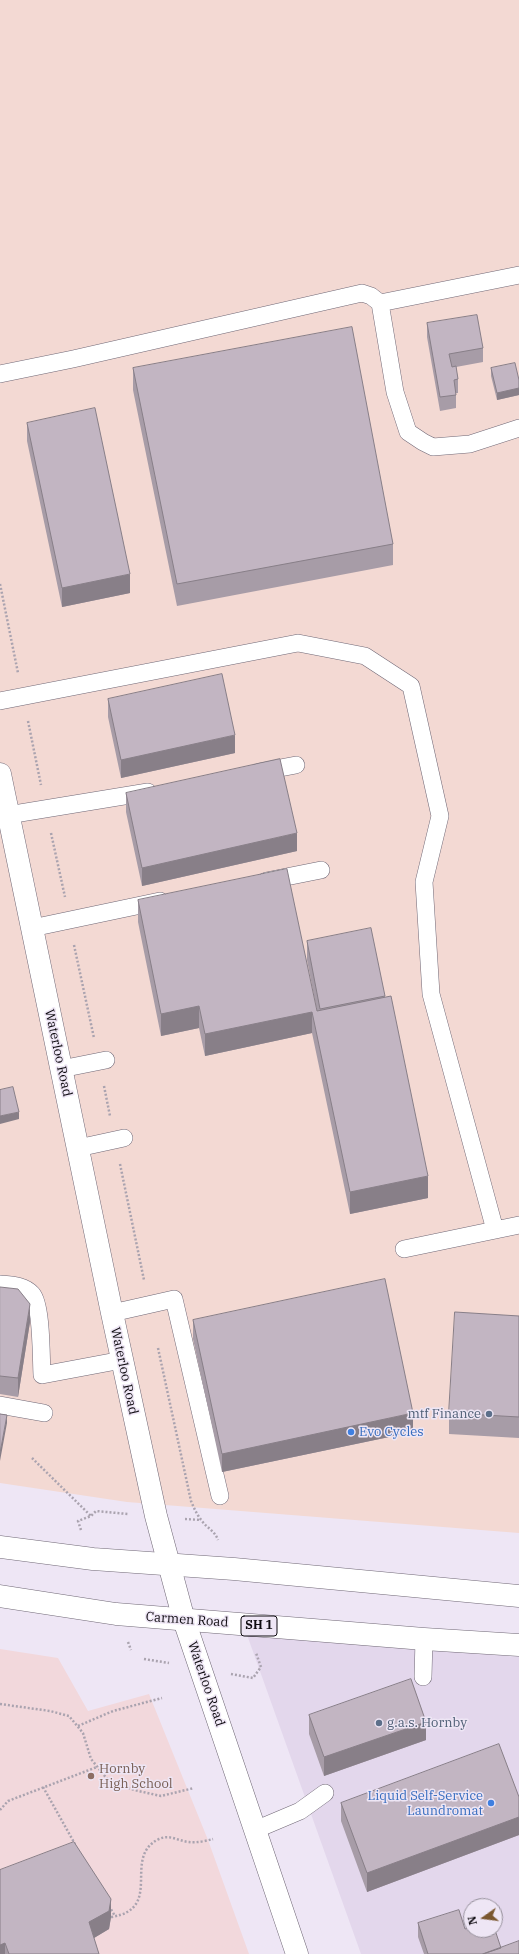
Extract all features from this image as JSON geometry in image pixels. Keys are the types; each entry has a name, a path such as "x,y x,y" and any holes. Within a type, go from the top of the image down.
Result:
{"main road":[{"name":"Waterloo Road","path":"0,774 151,1497 184,1620 298,1954"},
{"path":"0,1547 93,1559 234,1569 519,1596"},
{"name":"Carmen Road","path":"0,1596 116,1614 424,1639 519,1645"}],"lane":[{"path":"380,303 519,275"},
{"path":"0,374 122,348 362,293 371,296 380,303 395,392 408,432 433,447 470,444 519,428"},
{"path":"0,701 298,643 365,656 411,686 440,816 424,882 431,994 495,1230"},
{"path":"242,775 296,765"},
{"path":"8,815 165,790"},
{"path":"251,884 321,870"},
{"path":"32,928 173,899"},
{"path":"61,1070 106,1060"},
{"path":"78,1148 124,1138"},
{"path":"404,1249 519,1225"},
{"path":"0,1284 20,1286 33,1295 30,1306 39,1313 42,1375 122,1360"},
{"path":"112,1313 174,1299 220,1496"},
{"path":"0,1405 44,1413"},
{"path":"423,1676 424,1639"},
{"path":"255,1830 300,1811 325,1793"}],"path":[{"path":"32,1458 91,1516"},
{"path":"78,1521 91,1516 96,1511"},
{"path":"253,1678 261,1667"},
{"path":"78,1726 113,1711 162,1698"},
{"path":"0,1704 50,1711 69,1716 83,1733 91,1759 108,1780 134,1790 162,1796 194,1788"},
{"path":"0,1810 8,1801 97,1767"},
{"path":"43,1787 77,1848"},
{"path":"111,1917 125,1914 134,1908 141,1890 141,1862 147,1848 158,1839 168,1836 187,1842 213,1839"},
{"path":"108,1903 115,1916"}],"shaded area":[{"path":"0,0 519,0 519,1533 127,1502 0,1483"},
{"path":"246,1632 519,1657 519,1954 361,1954"},
{"name":"Hornby High School","path":"0,1649 58,1658 88,1711 149,1694 208,1840 249,1954 0,1954"}],"building":[{"path":"477,315 483,348 449,354 452,367 456,366 458,379 454,380 456,395 440,397 427,323"},
{"path":"352,327 393,544 177,584 133,368"},
{"path":"515,363 519,380 519,388 497,393 491,368"},
{"path":"95,408 130,574 62,588 27,423"},
{"path":"222,674 235,735 121,760 108,699"},
{"path":"280,759 297,833 142,868 126,793"},
{"path":"287,869 317,1011 391,996 428,1176 350,1192 312,1012 205,1034 199,1006 161,1014 138,900"},
{"path":"371,928 385,996 320,1009 307,941"},
{"path":"13,1087 19,1112 0,1116 0,1090"},
{"path":"385,1279 413,1413 222,1454 193,1320"},
{"path":"0,1287 18,1289 30,1304 18,1378 0,1376"},
{"path":"455,1312 519,1316 519,1417 449,1413"},
{"path":"0,1414 7,1415 0,1453"},
{"path":"411,1679 426,1722 324,1757 309,1715"},
{"path":"499,1744 519,1797 519,1817 367,1873 341,1803"},
{"path":"74,1842 111,1899 109,1911 89,1922 99,1954 9,1954 5,1943 0,1945 0,1870"},
{"path":"459,1910 463,1923 463,1938 498,1938 501,1948 483,1954 428,1954 418,1923"},
{"path":"519,1941 519,1954 483,1954"}],"place":[{"name":"mtf Finance","path":"489,1414"},
{"name":"Evo Cycles","path":"351,1432"},
{"name":"g.a.s. Hornby","path":"379,1723"},
{"name":"Hornby High School","path":"91,1776"},
{"name":"Liquid Self-Service Laundromat","path":"491,1803"}]}
